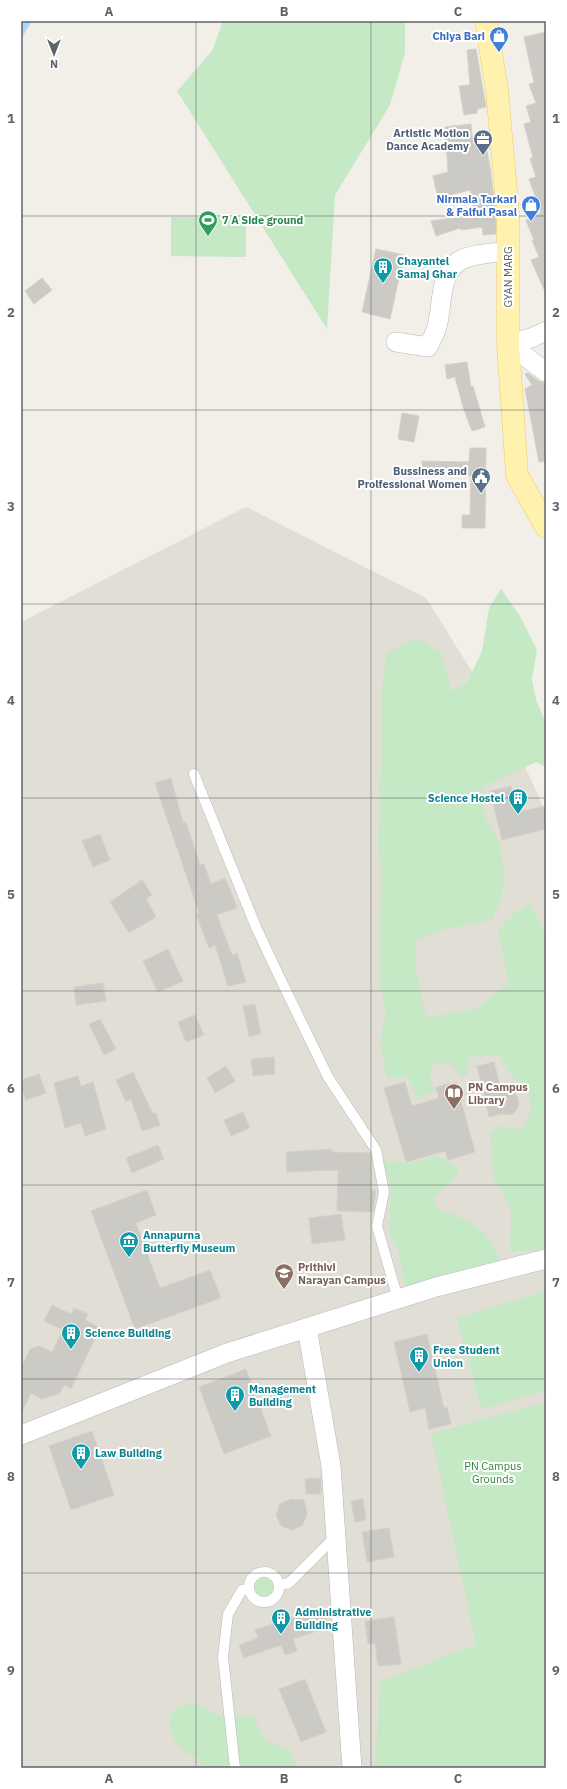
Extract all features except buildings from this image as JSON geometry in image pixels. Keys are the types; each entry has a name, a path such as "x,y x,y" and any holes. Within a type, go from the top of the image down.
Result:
{"main road":[{"name":"GYAN MARG","path":"486,21 497,90 508,214 508,344 517,475 546,527"}],"street":[{"path":"396,342 428,347 437,327 447,276 459,261 483,254 507,252"},
{"path":"508,344 530,338 546,331"},
{"path":"508,344 546,372"},
{"path":"21,1435 227,1353 436,1287 546,1259"},
{"path":"307,1328 331,1466 352,1768"}],"lane":[{"path":"194,774 256,927 278,974 328,1077 376,1150 384,1192 377,1226 398,1299"},
{"path":"280,1585 289,1583 336,1536"},
{"path":"264,1571 274,1575 280,1585 276,1597 271,1601 264,1602 253,1598 249,1589 250,1580 254,1575 264,1571"},
{"path":"235,1768 223,1657 228,1614 242,1590 249,1589"}],"shaded area":[{"name":"Prithivi Narayan Campus","path":"246,507 426,598 509,731 546,813 546,1768 21,1768 21,622"}],"green space":[{"path":"223,21 405,21 405,53 390,105 335,195 327,329 177,91 212,51"},
{"name":"7 A Side ground","path":"171,217 246,218 246,257 171,256"},
{"path":"501,589 520,616 537,650 532,679 536,700 546,723 546,767 536,762 482,787 484,815 499,842 505,874 500,902 492,920 440,930 416,940 415,966 426,1017 476,1009 509,984 498,930 518,910 530,903 544,930 546,939 546,1247 536,1250 510,1252 511,1207 493,1177 491,1135 498,1126 523,1129 531,1111 529,1090 513,1077 499,1055 467,1057 468,1076 461,1076 449,1062 431,1066 430,1080 437,1090 418,1099 407,1077 387,1078 380,1042 386,1013 380,986 381,868 378,845 380,808 379,786 382,767 381,702 386,653 417,638 441,653 451,691 467,683 482,651 489,608"},
{"path":"436,1156 452,1163 459,1172 434,1199 436,1208 469,1221 477,1226 490,1241 501,1263 406,1291 400,1256 389,1232 391,1191 383,1160 410,1163"},
{"path":"546,1291 546,1391 481,1409 457,1318"},
{"name":"PN Campus Grounds","path":"546,1402 546,1768 375,1768 380,1682 476,1644 431,1434"},
{"path":"260,1576 268,1576 275,1583 275,1591 268,1598 260,1598 253,1591 253,1583"},
{"path":"188,1704 203,1706 218,1715 246,1715 254,1718 266,1741 290,1750 297,1768 203,1768 195,1758 182,1748 171,1732 170,1717 172,1713 177,1708"}],"water":[{"path":"21,21 32,21 21,39"}],"place":[{"name":"Chiya Bari","path":"499,53"},
{"name":"Artistic Motion Dance Academy","path":"483,156"},
{"name":"Nirmala Tarkari & Falful Pasal","path":"531,222"},
{"name":"7 A Side ground","path":"208,237"},
{"name":"Chayantel Samaj Ghar","path":"383,284"},
{"name":"Bussiness and Prolfessional Women","path":"481,494"},
{"name":"Science Hostel","path":"518,815"},
{"name":"PN Campus Library","path":"454,1110"},
{"name":"Annapurna Butterfly Museum","path":"129,1258"},
{"name":"Prithivi Narayan Campus","path":"284,1290"},
{"name":"Science Building","path":"71,1350"},
{"name":"Free Student Union","path":"419,1373"},
{"name":"Management Building","path":"235,1412"},
{"name":"Law Building","path":"81,1470"},
{"name":"Administrative Building","path":"281,1635"}]}
